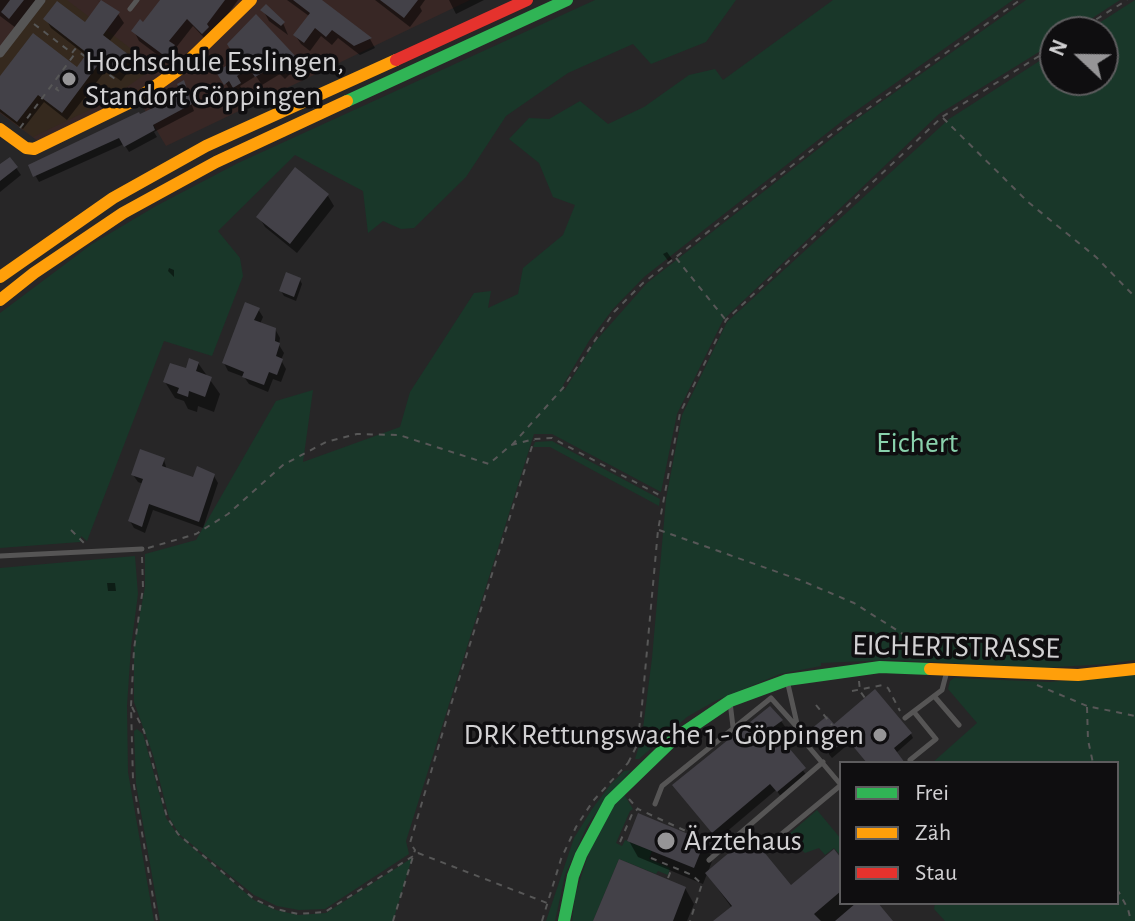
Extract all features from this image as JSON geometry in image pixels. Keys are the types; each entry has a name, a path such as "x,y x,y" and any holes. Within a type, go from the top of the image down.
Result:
{"main road":[{"path":"4,133 26,148 34,149 137,99 181,68 251,0"},
{"path":"0,277 113,198 206,146 527,0"},
{"path":"0,300 34,273 123,213 216,162 567,0"},
{"name":"EICHERTSTRASSE","path":"564,921 581,855 610,801 674,739 730,701 787,680 880,667 1078,675 1135,669"}],"street":[{"path":"0,53 41,0"}],"lane":[{"path":"130,9 137,0"},
{"path":"0,556 142,549"},
{"path":"905,718 942,690 947,670"},
{"path":"787,680 803,740 839,782"},
{"path":"934,696 959,725"},
{"path":"655,804 662,786 771,698 798,728"},
{"path":"730,701 733,728"},
{"path":"910,760 936,739 914,712"},
{"path":"709,860 823,762"},
{"path":"772,842 839,787"}],"path":[{"path":"157,921 133,780 131,706 134,649 143,588 142,549 196,534 228,514 283,465 326,442 357,434 399,435 489,464 511,445 563,388 614,312 643,283 832,134 1020,0"},
{"path":"1102,16 1127,0"},
{"path":"27,19 72,53"},
{"path":"43,41 48,34"},
{"path":"4,133 51,86 74,55 75,49 119,82"},
{"path":"628,763 636,747 641,716 658,530 680,413 726,320 942,117 1039,56"},
{"path":"58,76 63,80 56,89 59,91"},
{"path":"46,83 51,86"},
{"path":"942,117 1028,202 1096,257 1135,297"},
{"path":"675,257 726,320"},
{"path":"511,445 552,438 663,497"},
{"path":"393,921 414,855 415,850 410,843 414,829 534,439"},
{"path":"71,530 92,551"},
{"path":"658,530 800,580 854,603 942,659 947,670"},
{"path":"859,669 860,691 865,698"},
{"path":"1024,674 1032,683 1087,706 1135,716"},
{"path":"852,691 883,685 888,688 905,718"},
{"path":"816,705 832,725"},
{"path":"131,706 144,731 167,817 178,834 254,899 298,914 325,912 418,853 547,903"},
{"path":"1087,706 1088,740 1093,761"},
{"path":"632,803 638,809 711,840 720,850"},
{"path":"620,842 633,812 638,809"},
{"path":"651,858 692,875 702,884 690,921"},
{"path":"668,878 673,867"},
{"path":"1119,893 1131,921"}],"shaded area":[{"path":"0,0 470,0 166,146 140,102 46,147 0,113"},
{"name":"Hochschule Esslingen, Standort Göppingen","path":"44,0 67,0 155,67 106,102 33,137 0,112 0,48"}],"green space":[{"path":"595,0 736,0 706,42 651,64 633,44 568,73 506,116 466,177 414,228 401,229 383,221 368,233 363,191 295,155 218,231 240,258 243,276 212,356 164,341 87,541 81,536 80,542 0,548 0,313 92,244 156,206 238,163"},
{"path":"833,0 1013,0 846,118 644,277 613,309 589,341 563,385 564,391 594,343 647,283 850,124 1026,0 1120,0 1096,16 1039,16 1039,52 939,114 723,320 677,414 661,492 552,434 534,434 406,841 409,854 325,909 299,910 277,906 254,895 179,834 169,817 153,755 134,702 134,645 145,587 145,554 196,540 276,401 313,390 303,462 400,427 410,392 474,293 491,291 488,308 518,294 523,268 563,235 575,205 553,197 539,163 509,139 529,118 549,119 580,101 608,124 644,107 689,75 715,69 723,80"},
{"name":"Eichert","path":"1135,0 1135,660 1041,668 892,660 821,663 821,666 780,674 715,701 687,717 639,759 635,759 642,736 652,658 666,499 682,415 727,322 949,119 1039,61 1039,96 1119,96 1119,16 1110,16"},
{"path":"552,441 660,499 659,506 550,447 533,447 535,442"},
{"path":"135,556 138,594 127,706 128,772 154,921 0,921 0,568"},
{"path":"1135,674 1135,921 945,921 934,909 935,905 1119,905 1119,761 934,761 977,723 948,689 954,678 1049,682"},
{"path":"137,729 143,734 166,818 178,835 254,900 298,915 326,913 412,858 393,921 160,921 136,784 134,731"},
{"path":"631,770 587,826 565,875 555,921 546,921 574,838 611,784 624,771"},
{"path":"624,794 633,809 616,843 622,846 625,840 652,851 649,859 670,868 668,875 658,871 656,874 619,859 593,921 572,921 575,896 589,852 610,811"},
{"path":"817,810 839,837 839,854 834,848 825,855 819,848 805,853 788,835"}],"building":[{"path":"10,0 24,0 9,19 1,12"},
{"path":"101,0 120,12 103,35 129,55 115,74 100,62 62,113 38,95 17,122 0,109 0,76 33,33 77,67 87,53 43,19 57,1 85,22"},
{"path":"160,0 225,0 202,34 187,19 169,41 175,45 166,57 131,31 140,19 143,22"},
{"path":"293,0 322,0 372,38 354,46 332,30 326,37 315,28 304,43 293,35 310,13"},
{"path":"380,0 418,0 404,18"},
{"path":"266,4 285,22 281,26 260,10"},
{"path":"256,14 299,60 291,67 287,63 279,71 274,66 255,77 249,68 237,76 241,83 233,88 229,81 224,85 216,72 234,61 235,57 227,44"},
{"path":"184,80 192,104 153,125 155,130 124,147 119,138 33,177 28,165 182,94 177,84"},
{"path":"10,157 18,167 0,181 0,164"},
{"path":"295,167 329,194 290,244 256,217"},
{"path":"286,272 301,278 294,297 279,291"},
{"path":"245,302 260,308 254,320 276,328 275,341 280,343 276,356 283,359 277,375 269,372 264,385 242,377 244,372 222,363"},
{"path":"189,358 199,362 196,371 212,377 205,397 189,391 188,397 177,393 179,388 163,382 170,363 186,368"},
{"path":"140,449 165,458 162,466 193,477 197,466 215,474 199,522 149,504 142,527 128,521 143,479 131,475"},
{"path":"875,689 912,733 894,748 904,761 865,761 847,739 828,754 811,729 827,716 834,724"},
{"path":"770,706 783,720 772,728 806,768 777,792 770,784 712,833 672,785"},
{"name":"Ärztehaus","path":"638,813 705,841 694,868 627,841"},
{"path":"750,835 791,885 834,849 839,855 839,893 814,914 821,921 713,921 732,906 705,873"},
{"path":"619,859 686,887 673,921 593,921"},
{"path":"854,905 880,905 893,921 835,921"}],"traffic: fast":[{"path":"347,101 567,0"},
{"path":"564,921 573,876 581,855 610,801 674,739 730,701 787,680 880,667 930,669"}],"traffic: slow":[{"path":"0,129 26,148 34,149 137,99 181,68 251,0"},
{"path":"0,277 113,198 206,146 396,60"},
{"path":"0,300 34,273 123,213 216,162 347,101"},
{"path":"930,669 1078,675 1135,669"}],"traffic: jam":[{"path":"396,60 527,0"}],"place":[{"name":"Hochschule Esslingen, Standort Göppingen","path":"69,79"},
{"name":"DRK Rettungswache 1 - Göppingen","path":"880,735"},
{"name":"Ärztehaus","path":"666,841"}]}
